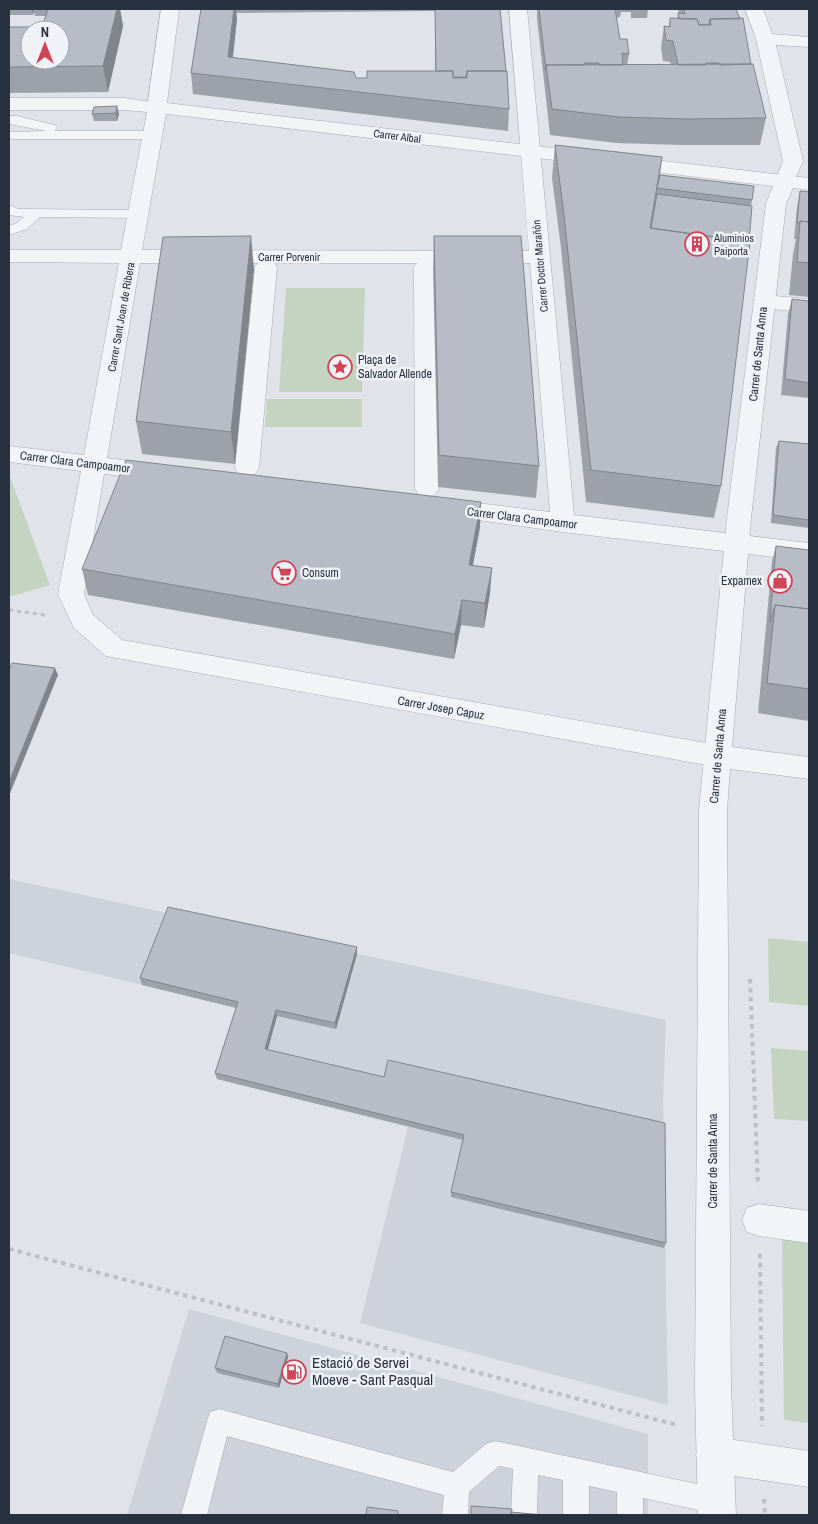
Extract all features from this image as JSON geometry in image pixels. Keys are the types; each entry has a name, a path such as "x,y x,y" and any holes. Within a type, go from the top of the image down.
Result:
{"street":[{"name":"Carrer Sant Joan de Ribera","path":"83,621 72,594 157,108 170,9"},
{"name":"Carrer Doctor Marañón","path":"518,9 529,152 563,523"},
{"name":"Carrer de Santa Anna","path":"716,1508 714,1443 713,810 737,544 776,204 793,161 765,38 754,9"},
{"path":"765,38 809,42"},
{"name":"Carrer Albal","path":"9,104 124,104 809,184"},
{"name":"Carrer Porvenir","path":"9,256 539,257"},
{"path":"247,478 266,267"},
{"path":"425,267 427,489"},
{"path":"764,302 809,306"},
{"name":"Carrer Clara Campoamor","path":"9,454 184,475"},
{"name":"Carrer Clara Campoamor","path":"406,503 809,552"},
{"name":"Carrer Josep Capuz","path":"83,621 115,649 717,756 809,768"},
{"path":"759,1220 809,1227"},
{"path":"714,1443 809,1469"}],"lane":[{"path":"9,120 48,127 62,135"},
{"path":"14,135 152,135"},
{"path":"9,209 15,213 139,214"},
{"path":"9,231 22,226 37,213"},
{"path":"194,1515 220,1421 457,1486"},
{"path":"455,1515 457,1486 495,1453 630,1482 716,1508"},
{"path":"524,1515 526,1459"},
{"path":"576,1470 576,1515"},
{"path":"630,1482 630,1515"}],"path":[{"path":"750,976 759,1220 762,1429"},
{"path":"9,1249 668,1423 714,1443"}],"shaded area":[{"path":"9,879 666,1020 663,1100 668,1405 360,1323 408,1127 217,1079 239,1008 9,953"},
{"name":"Estació de Servei Moeve - Sant Pasqual","path":"189,1309 648,1434 648,1515 127,1515"}],"green space":[{"path":"286,288 365,288 362,392 279,392"},
{"path":"267,399 362,399 362,427 265,427"},
{"path":"9,474 50,585 9,597"},
{"path":"768,938 809,942 809,1006 769,1002"},
{"path":"771,1048 809,1051 809,1121 774,1119"},
{"path":"782,1236 809,1239 809,1423 784,1420"}],"building":[{"path":"48,9 117,9 103,66 70,66 70,20 44,20"},
{"path":"201,9 234,9 228,57 354,72 356,78 367,78 367,71 453,71 453,78 467,78 467,71 507,71 509,109 191,73"},
{"path":"435,9 500,9 506,71 467,71 466,77 453,77 453,71 436,71"},
{"path":"539,9 615,9 620,39 627,39 629,54 622,53 623,65 584,63 585,65 546,65 546,70"},
{"path":"684,9 736,9 740,19 710,19 709,25 699,25 697,19 679,19 678,13 685,14"},
{"path":"670,18 697,19 699,25 711,25 710,19 743,18 751,64 720,65 719,63 706,63 706,65 678,65 673,41 666,40 664,26 670,27"},
{"path":"9,27 20,27 20,67 9,67"},
{"path":"753,64 766,118 688,119 619,117 552,109 546,65"},
{"path":"117,106 116,113 92,114 94,107"},
{"path":"555,145 662,157 650,228 750,242 721,486 591,470"},
{"path":"660,175 754,186 752,200 657,188"},
{"path":"800,191 809,192 809,222 800,221 800,223 797,223"},
{"path":"657,194 752,206 749,242 651,228"},
{"path":"800,221 809,222 809,263 797,262"},
{"path":"251,236 231,432 136,421 163,237"},
{"path":"434,236 521,236 539,466 439,455"},
{"path":"792,299 809,301 809,383 785,379"},
{"path":"779,441 809,444 809,520 773,515"},
{"name":"Consum","path":"126,460 481,502 469,565 492,568 485,603 462,600 455,634 82,569"},
{"path":"776,546 809,550 809,609 775,605 770,622"},
{"path":"775,605 809,609 809,689 767,683"},
{"path":"12,663 55,668 9,782 9,670"},
{"path":"168,907 357,947 335,1023 276,1010 265,1049 384,1077 388,1060 665,1123 666,1243 451,1192 464,1135 215,1073 238,1002 140,978"},
{"path":"225,1336 287,1353 278,1384 215,1368"},
{"path":"471,1506 512,1509 511,1515 471,1515"},
{"path":"367,1507 398,1511 398,1515 366,1515"},
{"path":"511,1512 543,1515 511,1515"}],"place":[{"name":"Aluminios Paiporta","path":"697,244"},
{"name":"Plaça de Salvador Allende","path":"340,367"},
{"name":"Consum","path":"284,573"},
{"name":"Expamex","path":"780,581"},
{"name":"Estació de Servei Moeve - Sant Pasqual","path":"294,1372"}]}
